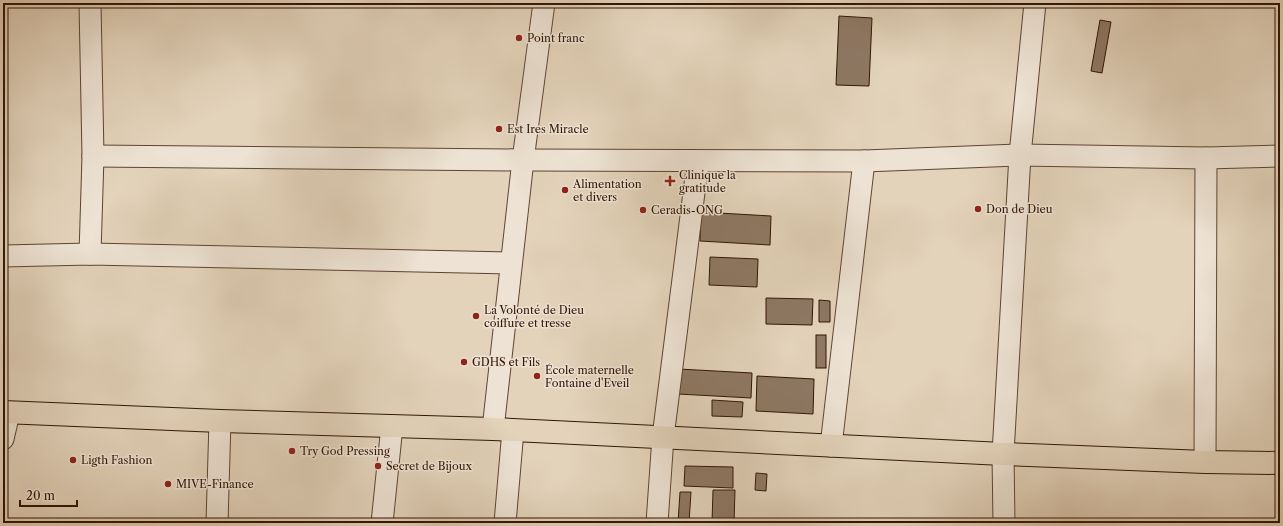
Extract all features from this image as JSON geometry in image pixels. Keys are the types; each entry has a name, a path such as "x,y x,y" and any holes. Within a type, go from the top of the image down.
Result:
{"main road":[{"path":"6,413 503,429 1003,454 1205,462 1280,463"}],"street":[{"path":"90,3 92,156 90,254"},
{"path":"505,523 503,429 511,263 544,3"},
{"path":"1004,523 1003,454 1020,155 1035,3"},
{"path":"92,156 698,161 864,161 1020,155 1206,158 1280,156"},
{"path":"1205,462 1206,158"},
{"path":"657,523 663,438 698,161"},
{"path":"831,446 864,161"},
{"path":"3,256 90,254 511,263"},
{"path":"3,439 6,413"},
{"path":"217,523 220,421"},
{"path":"382,523 392,426"}],"building":[{"path":"839,16 872,18 869,86 836,85"},
{"path":"1100,20 1111,22 1102,73 1091,71"},
{"path":"701,212 771,216 770,245 700,241"},
{"path":"710,257 758,259 757,287 709,285"},
{"path":"766,298 813,299 812,325 766,324"},
{"path":"819,300 830,301 830,322 819,322"},
{"path":"816,335 826,335 826,368 816,368"},
{"path":"679,369 752,373 751,398 678,394"},
{"path":"757,376 814,379 813,414 756,411"},
{"path":"712,400 743,402 742,417 712,416"},
{"path":"685,466 733,467 733,488 684,486"},
{"path":"756,473 767,474 766,491 755,490"},
{"path":"713,490 735,490 734,523 712,523"},
{"path":"680,492 691,492 689,523 678,523"}],"place":[{"name":"Point franc","path":"519,38"},
{"name":"Est Ires Miracle","path":"499,129"},
{"name":"Clinique la gratitude","path":"670,181"},
{"name":"Alimentation et divers","path":"565,190"},
{"name":"Don de Dieu","path":"978,209"},
{"name":"Ceradis-ONG","path":"643,210"},
{"name":"La Volonté de Dieu coiffure et tresse","path":"476,316"},
{"name":"GDHS et Fils","path":"464,362"},
{"name":"École maternelle Fontaine d'Eveil","path":"537,376"},
{"name":"Try God Pressing","path":"292,451"},
{"name":"Ligth Fashion","path":"73,460"},
{"name":"Secret de Bijoux","path":"378,466"},
{"name":"MIVE-Finance","path":"168,484"}]}
